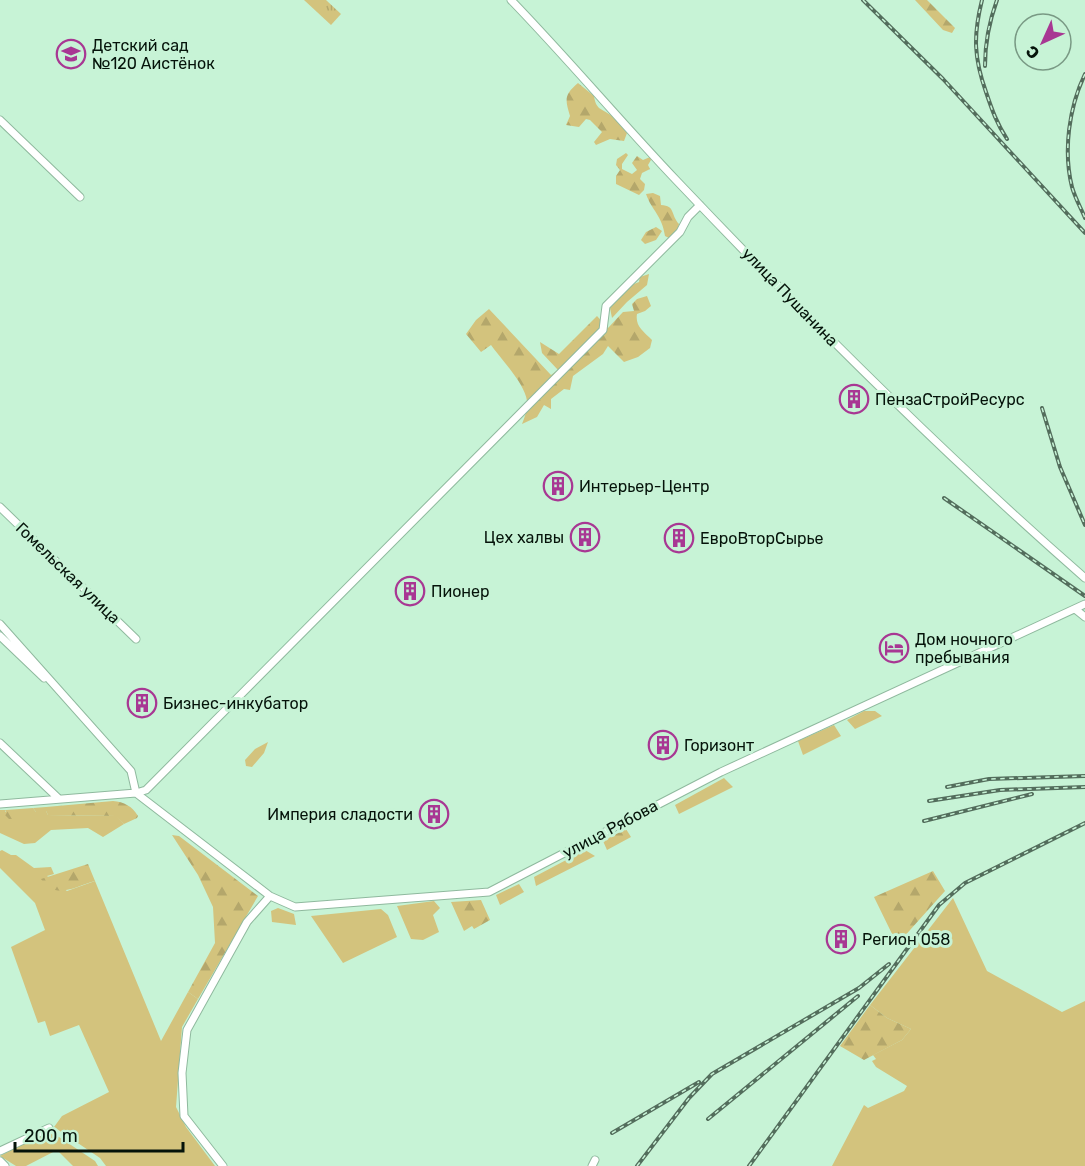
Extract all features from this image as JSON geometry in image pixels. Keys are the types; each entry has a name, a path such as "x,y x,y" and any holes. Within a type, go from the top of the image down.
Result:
{"street":[{"name":"улица Пушанина","path":"511,0 562,52 636,137 700,205 941,448 1085,578"},
{"path":"0,120 80,196"},
{"path":"0,804 136,793 146,789 603,330 606,306 680,232 688,217 700,205"},
{"name":"Гомельская улица","path":"0,507 136,639"},
{"name":"улица Рябова","path":"136,793 270,896 295,907 489,892 721,772 1085,604"},
{"path":"1075,609 1085,616"},
{"path":"0,624 131,771 136,793"},
{"path":"0,636 64,696"},
{"path":"0,743 58,798"},
{"path":"223,1166 184,1116 182,1073 187,1030 247,922 270,896"},
{"path":"0,1151 49,1128"},
{"path":"0,1161 4,1166"}],"green space":[{"path":"304,0 326,0 341,14 331,25"},
{"path":"915,0 927,0 955,28 952,33 943,30"},
{"path":"578,83 594,96 597,106 614,118 627,133 624,141 610,139 596,145 594,142 602,132 590,120 586,119 579,127 566,125 570,116 567,105 568,94"},
{"path":"626,153 628,155 622,164 622,169 632,174 637,170 632,163 637,156 643,160 650,157 651,160 648,165 650,169 642,173 640,179 645,184 644,190 639,195 616,184 616,176 620,170 616,165 617,159"},
{"path":"653,193 660,196 661,205 671,209 679,224 678,229 669,238 665,236 662,223 646,194"},
{"path":"656,227 662,231 656,240 645,244 641,240 646,232"},
{"path":"649,274 647,285 612,318 610,308 616,300 627,289 639,282 640,277"},
{"path":"647,296 651,306 637,314 637,322 652,340 650,348 638,357 624,362 608,346 603,354 573,376 570,390 564,389 551,399 551,409 544,405 537,417 522,424 527,410 527,401 522,387 491,345 481,352 466,334 476,320 489,309 551,375 558,370 542,353 540,342 559,354 597,316 608,328 623,312 634,311 632,304 637,299"},
{"path":"864,711 875,711 882,716 855,729 847,720"},
{"path":"834,725 841,736 803,755 798,741"},
{"path":"268,742 264,753 252,767 246,766 245,760 255,749"},
{"path":"724,778 733,787 679,814 675,805"},
{"path":"113,801 130,807 138,816 137,818 124,824 115,816 48,815 46,811 46,807"},
{"path":"46,807 48,815 116,816 124,824 103,837 88,828 51,830 35,843 24,844 0,833 0,810 36,812 33,808"},
{"path":"33,808 36,812 32,818 9,819 5,815 6,810"},
{"path":"626,829 631,837 607,850 603,841"},
{"path":"172,835 179,836 258,896 198,999 188,992 215,943 213,907 198,875"},
{"path":"585,850 595,856 536,886 534,877"},
{"path":"0,851 16,855 34,868 51,867 54,874 47,876 67,891 95,881 161,1041 188,992 198,999 182,1027 176,1107 186,1127 215,1166 106,1166 100,1158 54,1127 62,1116 109,1092 79,1025 50,1036 45,1021 38,1023 11,947 45,930 35,903 0,868"},
{"path":"88,864 95,881 59,891 47,886 41,879"},
{"path":"933,871 945,891 902,939 895,940 874,897"},
{"path":"519,884 524,892 500,905 496,895"},
{"path":"953,898 987,971 1062,1012 1085,1001 1085,1166 832,1166 864,1105 868,1108 904,1091 907,1086 876,1067 872,1061 876,1059 873,1055 902,1040 911,1029 887,1018 870,1005"},
{"path":"481,900 490,920 474,929 472,926 464,931 451,902"},
{"path":"434,901 440,908 433,915 439,932 423,940 411,939 397,906"},
{"path":"278,908 294,914 296,925 272,922 271,911"},
{"path":"381,909 388,915 397,937 343,963 311,916"},
{"path":"870,1005 887,1018 911,1029 902,1040 864,1060 840,1046"},
{"path":"46,1132 59,1137 95,1161 98,1166 73,1166 57,1150 26,1166 16,1166 0,1156"}],"railway":[{"path":"863,0 943,79 1085,233"},
{"path":"982,0 976,36 977,57 993,111 1007,139"},
{"path":"985,66 988,33 997,0"},
{"path":"1085,74 1071,115 1068,144 1072,187 1085,218"},
{"path":"1042,408 1060,467 1085,525"},
{"path":"944,498 1085,596"},
{"path":"947,787 989,779 1085,776"},
{"path":"929,801 1000,790 1085,787"},
{"path":"924,821 1032,794"},
{"path":"749,1166 939,905 965,883 1085,823"},
{"path":"637,1166 689,1098 712,1074 859,988 889,964"},
{"path":"708,1119 858,996"},
{"path":"612,1133 699,1082"}],"place":[{"name":"Детский сад №120 Аистёнок","path":"71,54"},
{"name":"ПензаСтройРесурс","path":"854,399"},
{"name":"Интерьер-Центр","path":"558,486"},
{"name":"Цех халвы","path":"585,537"},
{"name":"ЕвроВторСырье","path":"679,538"},
{"name":"Пионер","path":"410,591"},
{"name":"Дом ночного пребывания","path":"894,648"},
{"name":"Бизнес-инкубатор","path":"142,703"},
{"name":"Горизонт","path":"663,745"},
{"name":"Империя сладости","path":"434,814"},
{"name":"Регион 058","path":"841,939"}]}
